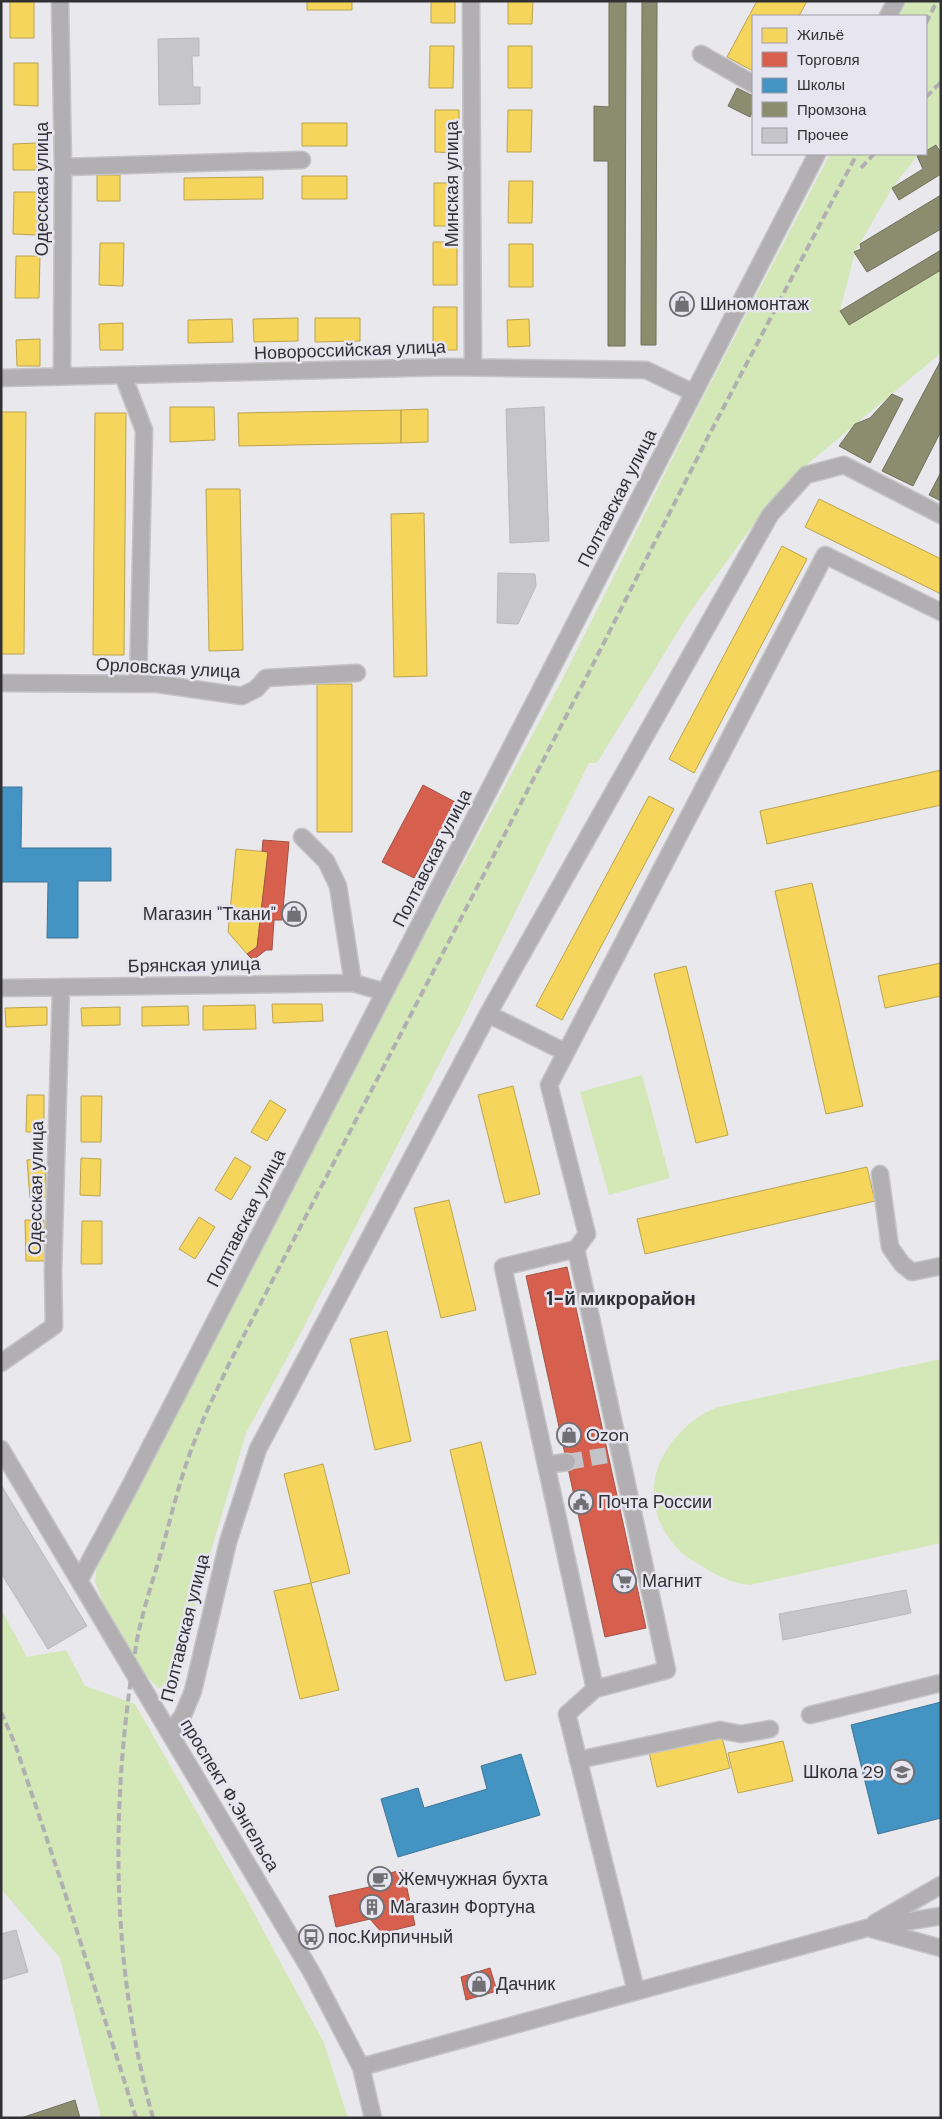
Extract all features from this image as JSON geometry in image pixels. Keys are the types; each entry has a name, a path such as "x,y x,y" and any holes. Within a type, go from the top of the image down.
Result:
{"street":[{"name":"Одесская улица","path":"60,1 63,167 62,376"},
{"name":"Минская улица","path":"471,1 474,367"},
{"path":"889,15 896,1"},
{"path":"701,54 752,83"},
{"name":"Полтавская улица","path":"80,1579 108,1529 816,155"},
{"path":"63,167 302,160"},
{"name":"Новороссийская улица","path":"1,378 474,367 646,370 694,393"},
{"path":"123,375 144,430 138,684"},
{"name":"Полтавская улица","path":"170,1733 183,1715 193,1691 228,1542 258,1449 488,1014 770,515 806,475 844,465 941,514"},
{"path":"595,1689 503,1267 576,1249 587,1234 549,1085 564,1052 824,555 941,612"},
{"name":"Орловская улица","path":"1,683 158,684 242,696 256,689 266,678 357,673"},
{"path":"302,837 326,861 338,886 353,983"},
{"name":"Брянская улица","path":"1,988 353,983 385,992"},
{"name":"Одесская улица","path":"1,1363 54,1326 53,1271 61,987"},
{"path":"488,1014 564,1052"},
{"path":"880,1174 890,1247 902,1264 912,1272 941,1266"},
{"path":"576,1249 615,1455 667,1670 595,1689 567,1714 636,1991"},
{"name":"проспект Ф.Энгельса","path":"1,1449 312,1972 361,2067 374,2118"},
{"path":"546,1465 567,1462"},
{"path":"810,1714 941,1683"},
{"path":"578,1760 720,1730 741,1734 770,1729"},
{"path":"867,1928 941,1885"},
{"path":"361,2067 867,1928 941,1916"},
{"path":"867,1928 941,1948"}],"green space":[{"path":"906,1 941,1 941,149 936,145 927,150 927,15 899,15"},
{"path":"829,155 919,155 892,188 855,252 840,311 849,325 941,270 941,353 804,467 766,507 688,615 597,763 589,763 463,1018 298,1338 246,1433 174,1676 159,1689 141,1670 120,1630 107,1612 95,1582 97,1565 414,955 564,676 693,417"},
{"path":"642,1075 670,1178 609,1195 580,1092"},
{"path":"941,1359 941,1543 750,1585 728,1580 708,1570 682,1553 670,1540 661,1525 656,1510 654,1495 655,1479 659,1464 667,1449 678,1435 696,1418 718,1407"},
{"path":"1,1609 27,1657 66,1650 85,1686 135,1704 248,1902 324,2043 348,2118 101,2118 60,1958 1,1889"}],"building: Жильё":[{"path":"10,1 34,1 34,38 10,38"},
{"path":"307,1 352,1 352,10 307,10"},
{"path":"431,1 455,1 455,23 431,23"},
{"path":"508,1 533,1 532,24 508,24"},
{"path":"757,1 807,1 800,15 752,15 752,70 727,57"},
{"path":"430,46 454,46 453,88 429,88"},
{"path":"508,46 532,46 532,88 508,88"},
{"path":"14,63 38,63 38,106 14,105"},
{"path":"435,110 459,110 459,153 435,152"},
{"path":"508,110 532,110 531,152 507,152"},
{"path":"302,123 347,123 347,146 302,146"},
{"path":"36,143 37,170 13,170 13,144"},
{"path":"97,175 120,175 120,201 97,201"},
{"path":"302,176 347,176 347,199 302,199"},
{"path":"263,177 263,199 184,200 184,178"},
{"path":"509,181 533,181 532,223 508,223"},
{"path":"434,183 458,183 458,226 434,226"},
{"path":"14,192 38,192 37,235 13,234"},
{"path":"433,242 457,242 457,285 433,285"},
{"path":"100,243 124,243 123,286 99,285"},
{"path":"509,244 533,244 533,287 509,287"},
{"path":"16,256 40,256 39,298 15,298"},
{"path":"433,307 457,307 457,350 433,350"},
{"path":"298,318 298,341 254,342 253,319"},
{"path":"315,318 360,318 360,341 315,342"},
{"path":"232,319 233,342 188,343 188,320"},
{"path":"529,319 530,346 508,347 507,320"},
{"path":"123,323 123,350 100,350 99,324"},
{"path":"40,339 40,366 17,366 16,340"},
{"path":"170,407 214,407 215,440 170,442"},
{"path":"428,409 428,442 401,443 401,410"},
{"path":"401,410 401,443 239,446 238,413"},
{"path":"1,412 26,412 24,654 1,654"},
{"path":"95,413 126,413 124,655 93,655"},
{"path":"206,489 240,489 243,650 209,651"},
{"path":"819,499 941,559 941,594 805,527"},
{"path":"424,513 427,676 394,677 391,514"},
{"path":"782,546 807,559 694,773 669,759"},
{"path":"317,684 352,684 352,832 317,832"},
{"path":"941,770 941,805 767,844 760,811"},
{"path":"649,796 674,809 562,1020 536,1006"},
{"path":"236,849 268,852 257,947 247,954 228,932"},
{"path":"812,883 863,1106 826,1114 775,891"},
{"path":"941,963 941,996 885,1008 878,976"},
{"path":"686,966 728,1135 696,1143 654,974"},
{"path":"272,1004 322,1004 323,1021 273,1023"},
{"path":"255,1005 256,1029 203,1030 203,1006"},
{"path":"188,1006 189,1025 142,1026 142,1007"},
{"path":"47,1007 47,1025 6,1027 5,1008"},
{"path":"120,1007 120,1025 82,1026 81,1008"},
{"path":"513,1086 540,1194 505,1203 478,1095"},
{"path":"27,1095 44,1095 44,1132 26,1132"},
{"path":"81,1096 102,1096 101,1142 81,1142"},
{"path":"270,1100 286,1110 267,1141 251,1132"},
{"path":"235,1157 251,1167 231,1200 215,1190"},
{"path":"44,1158 47,1197 30,1198 27,1160"},
{"path":"81,1158 101,1159 100,1196 80,1195"},
{"path":"867,1167 875,1201 645,1254 637,1219"},
{"path":"449,1200 476,1310 441,1318 414,1208"},
{"path":"199,1217 215,1227 195,1259 179,1249"},
{"path":"25,1220 44,1220 45,1261 26,1261"},
{"path":"82,1221 102,1221 102,1264 81,1264"},
{"path":"387,1331 411,1441 375,1450 350,1339"},
{"path":"481,1442 536,1674 505,1681 450,1450"},
{"path":"323,1464 350,1573 311,1583 284,1474"},
{"path":"311,1583 339,1690 300,1699 274,1591"},
{"path":"721,1734 730,1768 657,1787 649,1752"},
{"path":"783,1741 793,1781 738,1793 728,1753"}],"building: Торговля":[{"path":"423,785 455,802 414,878 382,862"},
{"path":"263,840 289,842 282,920 274,920 272,950 266,950 253,960 247,954 257,947 268,852 262,851"},
{"path":"567,1267 646,1628 605,1637 526,1276"},
{"name":"Магазин Фортуна","path":"403,1870 415,1925 382,1933 370,1919 336,1927 329,1896 369,1887 371,1877"},
{"name":"Дачник","path":"490,1968 497,1991 466,2000 461,1977"}],"building: Школы":[{"path":"1,787 22,787 21,848 111,848 111,881 78,881 78,938 47,938 48,882 1,882"},
{"name":"Школа 29","path":"941,1702 941,1818 878,1834 851,1725"},
{"path":"521,1754 540,1815 398,1857 381,1799 418,1788 424,1808 487,1789 481,1766"}],"building: Промзона":[{"path":"609,1 626,1 625,346 608,346 608,161 594,161 594,106 609,107"},
{"path":"642,1 657,1 656,345 641,345"},
{"path":"737,88 752,96 752,112 750,117 728,106"},
{"path":"936,145 941,153 941,174 899,200 892,188 923,169 917,156 927,155 927,150"},
{"path":"941,195 941,229 867,272 854,252 861,249 860,244"},
{"path":"941,250 941,270 849,325 840,311"},
{"path":"941,360 941,431 913,486 882,471"},
{"path":"892,394 903,399 870,463 839,446 855,424 870,418"},
{"path":"941,472 941,501 929,495"},
{"path":"75,2100 80,2118 21,2118"}],"building: Прочее":[{"path":"199,38 199,56 192,56 193,87 200,87 200,104 159,105 158,39"},
{"path":"544,407 549,541 510,543 506,409"},
{"path":"498,573 535,574 536,586 518,624 497,623"},
{"path":"1,1485 87,1626 48,1649 1,1573"},
{"path":"906,1590 911,1613 783,1640 779,1614"},
{"path":"16,1930 28,1972 1,1980 1,1934"}],"tunnel":[{"path":"567,1462 608,1455"}],"railway":[{"path":"927,21 937,1"},
{"path":"927,96 941,82"},
{"path":"153,2118 139,2059 129,2000 122,1940 119,1880 122,1760 128,1700 139,1628 187,1462 204,1417 229,1364 586,678 708,437 856,155"},
{"path":"861,168 873,155"},
{"path":"1,1712 15,1744 63,1887 136,2118"}],"place":[{"name":"Шиномонтаж","path":"682,304"},
{"name":"Магазин \"Ткани\"","path":"294,914"},
{"name":"Ozon","path":"569,1435"},
{"name":"Почта России","path":"581,1502"},
{"name":"Магнит","path":"624,1581"},
{"name":"Школа 29","path":"902,1772"},
{"name":"Жемчужная бухта","path":"380,1879"},
{"name":"Магазин Фортуна","path":"372,1907"},
{"name":"пос.Кирпичный","path":"311,1937"},
{"name":"Дачник","path":"479,1984"}],"district":[{"name":"1-й микрорайон","path":"621,1298"}]}
